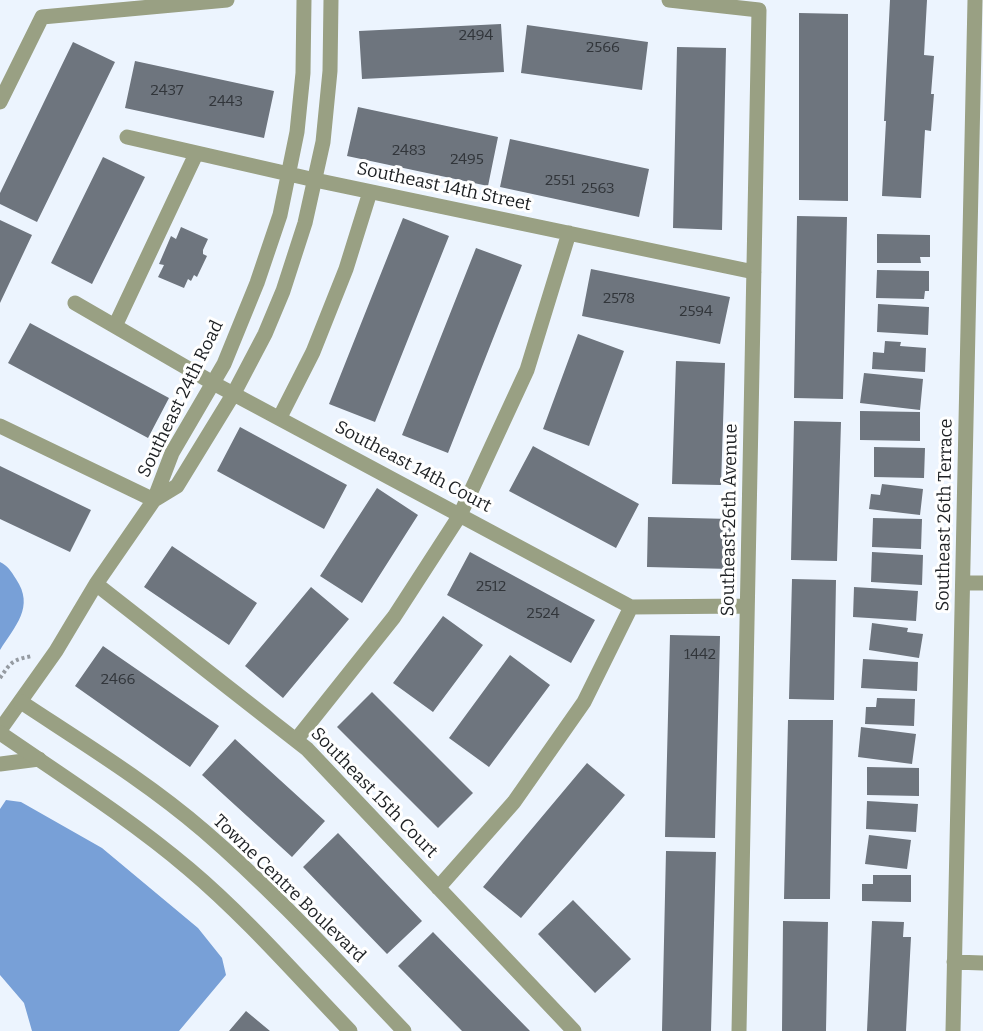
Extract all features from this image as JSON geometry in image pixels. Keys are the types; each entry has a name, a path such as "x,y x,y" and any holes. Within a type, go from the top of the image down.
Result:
{"street":[{"path":"0,102 42,17 227,0"},
{"name":"Southeast 24th Road","path":"0,732 56,651 96,584 154,500 172,453 224,364 257,283 280,215 297,132 303,73 304,0"},
{"name":"Southeast 24th Road","path":"154,500 177,486 234,393 265,334 282,291 305,223 323,142 330,71 331,0"},
{"name":"Southeast 26th Avenue","path":"669,0 759,10 739,1031"},
{"name":"Southeast 26th Terrace","path":"953,1031 963,583 976,211 979,16 975,0"},
{"name":"Southeast 14th Street","path":"127,137 370,192 754,272"},
{"path":"116,326 196,154"},
{"path":"280,417 313,352 346,269 370,192"},
{"path":"296,740 394,617 460,515 527,370 569,233"},
{"name":"Southeast 14th Court","path":"75,303 213,382 631,607 747,606"},
{"path":"0,426 154,500"},
{"path":"963,583 983,583"},
{"name":"Southeast 15th Court","path":"96,584 307,749 574,1031"},
{"path":"438,888 514,802 584,702 631,607"},
{"name":"Towne Centre Boulevard","path":"21,702 147,787 203,830 255,878 404,1031"},
{"path":"0,732 136,827 190,870 242,919 350,1031"},
{"path":"0,764 39,759"},
{"path":"954,962 983,963"}],"path":[{"path":"0,678 12,662 20,658 56,651"}],"water":[{"path":"0,562 14,576 24,599 21,616 0,650"},
{"path":"6,800 21,802 102,848 198,928 222,958 226,975 179,1031 32,1031 24,1003 0,975 0,809"}],"building":[{"path":"890,0 927,0 924,55 934,56 931,94 934,94 931,131 925,130 921,198 882,196"},
{"path":"799,13 848,14 848,201 799,200"},
{"path":"501,24 504,72 362,79 359,31"},
{"path":"527,25 648,42 642,90 521,73"},
{"path":"73,42 115,62 37,222 0,204 0,193"},
{"path":"677,47 726,48 722,230 673,228"},
{"path":"135,61 274,91 264,138 125,108"},
{"path":"358,107 498,137 488,186 347,156"},
{"path":"510,139 649,169 639,217 500,187"},
{"path":"103,157 145,177 92,284 51,263"},
{"path":"797,216 847,217 843,399 794,398"},
{"path":"403,218 449,236 375,422 329,404"},
{"path":"0,220 32,235 0,303"},
{"path":"181,227 208,239 203,250 203,254 207,256 197,277 194,275 191,281 188,279 184,288 158,277 164,265 159,264 171,236 176,239"},
{"path":"877,234 930,235 930,257 920,257 921,263 877,263"},
{"path":"476,248 522,265 448,453 402,435"},
{"path":"591,269 730,297 720,344 582,316"},
{"path":"877,270 929,271 929,291 925,291 924,299 876,298"},
{"path":"878,304 929,307 928,335 877,332"},
{"path":"30,323 169,398 148,438 8,363"},
{"path":"578,334 624,351 589,446 543,429"},
{"path":"885,341 901,342 900,346 926,348 925,372 872,369 873,352 884,353"},
{"path":"676,361 725,363 721,485 672,484"},
{"path":"864,373 923,379 920,410 860,403"},
{"path":"860,411 920,412 920,441 860,440"},
{"path":"794,421 841,422 837,561 791,560"},
{"path":"240,427 347,485 324,529 217,471"},
{"path":"533,446 639,504 616,548 509,491"},
{"path":"874,447 925,448 924,478 874,477"},
{"path":"0,466 91,510 70,552 0,519"},
{"path":"882,484 923,489 920,515 869,509 871,494 880,495"},
{"path":"377,488 418,515 362,603 320,576"},
{"path":"648,517 731,519 731,569 647,567"},
{"path":"873,518 922,519 921,549 872,547"},
{"path":"172,546 257,603 229,645 144,587"},
{"path":"470,552 595,620 571,663 447,595"},
{"path":"872,552 923,555 922,585 871,582"},
{"path":"792,579 836,580 834,700 789,699"},
{"path":"311,587 349,619 283,698 245,666"},
{"path":"854,587 918,591 916,621 853,617"},
{"path":"443,616 483,645 433,712 393,683"},
{"path":"872,623 908,628 907,632 923,634 919,658 869,650"},
{"path":"670,635 720,636 715,838 665,837"},
{"path":"103,646 219,726 190,767 75,686"},
{"path":"510,655 550,685 489,767 449,738"},
{"path":"863,659 918,662 917,691 861,688"},
{"path":"372,692 473,793 438,828 337,727"},
{"path":"877,698 915,699 914,726 865,724 866,707 876,707"},
{"path":"788,720 833,720 830,899 784,899"},
{"path":"861,727 916,734 912,764 858,757"},
{"path":"235,739 325,821 292,857 202,775"},
{"path":"587,763 625,795 521,918 483,887"},
{"path":"867,767 919,768 919,796 867,795"},
{"path":"867,801 918,804 916,832 866,829"},
{"path":"338,833 422,921 387,954 303,867"},
{"path":"869,835 911,840 907,869 865,864"},
{"path":"666,851 716,852 711,1031 662,1031"},
{"path":"873,875 911,875 911,902 862,901 862,884 873,884"},
{"path":"573,900 631,959 595,993 538,934"},
{"path":"783,921 828,922 826,1031 782,1031"},
{"path":"872,921 904,922 903,937 911,937 906,1031 867,1031"},
{"path":"433,932 530,1031 462,1031 398,966"},
{"path":"246,1011 270,1031 229,1031"}]}
